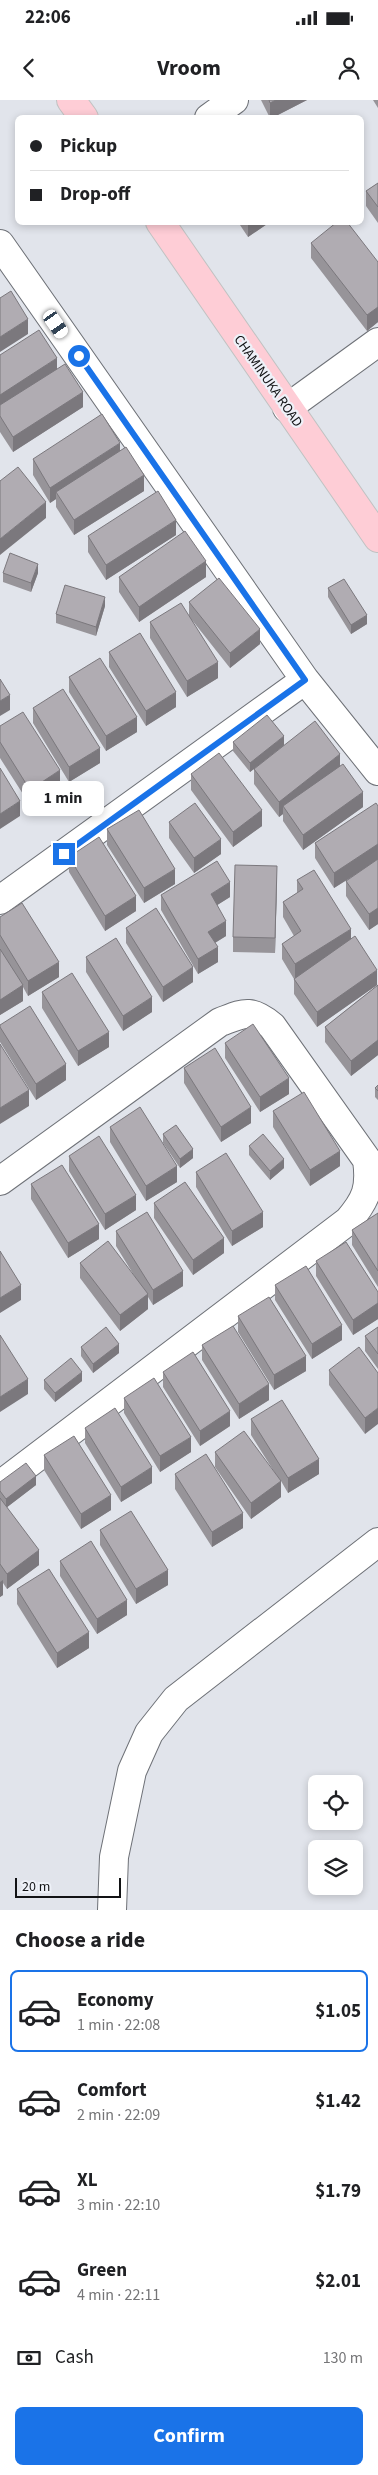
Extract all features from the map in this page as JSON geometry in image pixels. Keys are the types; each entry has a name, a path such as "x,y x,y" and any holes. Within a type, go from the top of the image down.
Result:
{"main road":[{"path":"71,100 82,115"},
{"name":"CHAMINUKA ROAD","path":"162,225 378,538"}],"street":[{"path":"213,115 234,100"},
{"path":"0,244 305,680 378,770"},
{"path":"287,408 378,342"},
{"path":"0,900 305,680"},
{"path":"0,1181 220,1022 243,1014 258,1015 272,1026 367,1160 369,1174 368,1189 359,1208 348,1221 0,1485"},
{"path":"112,1910 116,1847 132,1771 149,1733 176,1699 378,1542"}],"building":[{"path":"378,183 378,207 366,191"},
{"path":"333,225 349,225 378,262 378,307 367,315 311,243"},
{"path":"11,291 28,319 0,337 0,298"},
{"path":"39,330 57,358 0,395 0,355"},
{"path":"65,364 83,392 13,437 0,416 0,405"},
{"path":"102,414 120,443 50,488 33,459"},
{"path":"126,447 144,475 74,520 56,492"},
{"path":"18,467 46,502 0,539 0,481"},
{"path":"158,491 176,520 106,565 88,536"},
{"path":"185,531 206,561 139,607 119,577"},
{"path":"10,553 38,564 31,583 3,573"},
{"path":"219,578 260,629 230,653 189,602"},
{"path":"344,579 367,615 351,625 328,588"},
{"path":"65,585 105,597 96,627 56,614"},
{"path":"181,603 218,662 187,681 150,622"},
{"path":"140,633 176,692 146,711 109,652"},
{"path":"100,658 137,717 106,736 69,677"},
{"path":"0,679 10,695 0,701"},
{"path":"63,689 100,748 69,767 33,708"},
{"path":"23,712 60,770 30,790 0,742 0,726"},
{"path":"267,715 284,736 250,763 233,742"},
{"path":"315,721 340,754 279,802 254,769"},
{"path":"219,753 262,810 233,832 191,774"},
{"path":"343,764 363,792 303,835 283,806"},
{"path":"0,768 20,801 0,814"},
{"path":"195,803 221,839 194,858 169,822"},
{"path":"376,803 378,806 378,844 334,873 315,843"},
{"path":"139,810 175,869 144,888 107,829"},
{"path":"99,837 136,896 105,916 69,857"},
{"path":"378,859 378,908 369,914 346,881"},
{"path":"217,861 230,882 211,894 226,921 208,932 218,947 198,959 161,895"},
{"path":"235,865 277,866 275,938 233,937"},
{"path":"314,870 351,929 295,964 282,944 301,931 283,902 303,889 297,880"},
{"path":"22,903 59,962 28,981 0,935 0,917"},
{"path":"156,908 193,967 163,987 126,928"},
{"path":"355,936 377,970 317,1012 294,979"},
{"path":"116,938 152,997 123,1016 86,957"},
{"path":"0,949 23,985 0,1000"},
{"path":"72,973 109,1032 78,1051 42,992"},
{"path":"378,985 378,1040 351,1061 325,1027"},
{"path":"30,1006 66,1064 36,1084 0,1027 0,1025"},
{"path":"253,1024 289,1078 260,1097 225,1043"},
{"path":"0,1044 29,1090 0,1108"},
{"path":"215,1048 251,1107 221,1127 184,1068"},
{"path":"304,1092 340,1151 310,1170 273,1111"},
{"path":"140,1107 177,1166 146,1186 110,1127"},
{"path":"176,1125 193,1149 180,1159 163,1134"},
{"path":"263,1134 284,1159 270,1171 249,1146"},
{"path":"99,1136 136,1195 105,1214 69,1156"},
{"path":"226,1153 263,1212 232,1231 196,1172"},
{"path":"62,1165 99,1224 68,1243 31,1184"},
{"path":"185,1182 224,1238 193,1260 154,1203"},
{"path":"147,1212 183,1271 153,1290 116,1231"},
{"path":"378,1213 378,1271 352,1230"},
{"path":"108,1241 148,1294 120,1315 80,1263"},
{"path":"346,1242 378,1292 378,1303 353,1320 316,1261"},
{"path":"0,1251 21,1285 0,1298"},
{"path":"306,1266 342,1325 312,1344 275,1285"},
{"path":"269,1297 306,1356 274,1375 238,1316"},
{"path":"233,1326 269,1384 239,1404 202,1345"},
{"path":"106,1327 119,1344 93,1364 81,1347"},
{"path":"378,1327 378,1354 365,1336"},
{"path":"0,1335 28,1379 0,1397"},
{"path":"359,1347 378,1373 378,1408 365,1418 329,1370"},
{"path":"193,1352 230,1411 200,1431 163,1372"},
{"path":"71,1358 82,1372 55,1393 44,1380"},
{"path":"154,1378 191,1437 160,1456 124,1398"},
{"path":"282,1400 319,1459 288,1478 251,1419"},
{"path":"115,1408 152,1467 121,1487 85,1428"},
{"path":"244,1431 281,1481 251,1503 215,1452"},
{"path":"74,1436 111,1495 81,1514 44,1455"},
{"path":"206,1454 243,1513 212,1532 175,1474"},
{"path":"26,1463 36,1476 6,1499 0,1491 0,1482"},
{"path":"0,1498 39,1550 7,1574 0,1564"},
{"path":"131,1511 168,1570 136,1589 100,1530"},
{"path":"91,1541 127,1600 97,1619 60,1561"},
{"path":"49,1569 89,1632 57,1653 17,1589"}],"route":[{"path":"64,854 305,680 259,611 79,356"}]}
